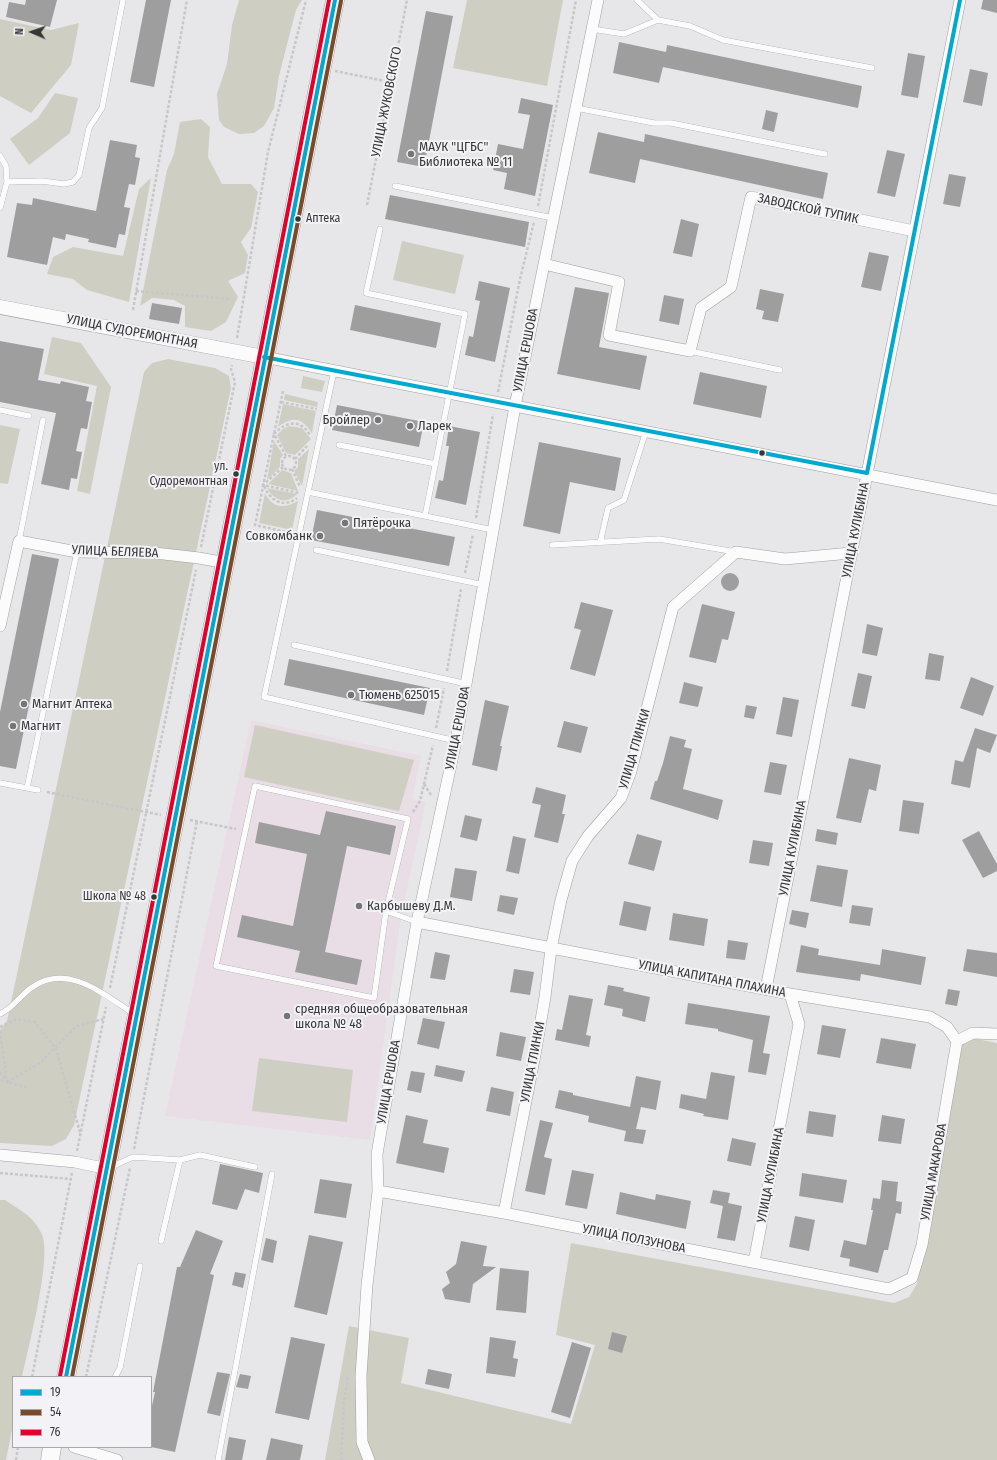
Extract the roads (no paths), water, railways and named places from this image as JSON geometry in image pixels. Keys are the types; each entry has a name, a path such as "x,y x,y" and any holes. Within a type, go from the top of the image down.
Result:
{"main road":[{"path":"66,1376 108,1169 136,1015 226,563 264,357 335,0"},
{"path":"50,1460 52,1448"}],"street":[{"name":"УЛИЦА ЕРШОВА","path":"369,1460 362,1442 361,1376 367,1285 378,1191 377,1154 417,922 456,741 515,406 598,0"},
{"name":"УЛИЦА КУЛИБИНА","path":"766,989 960,0"},
{"name":"ЗАВОДСКОЙ ТУПИК","path":"690,351 701,308 731,287 751,197 914,231"},
{"path":"544,264 619,282 610,335 690,351"},
{"name":"УЛИЦА СУДОРЕМОНТНАЯ","path":"0,307 264,357"},
{"path":"264,357 867,473 997,500"},
{"path":"0,626 18,541"},
{"name":"УЛИЦА БЕЛЯЕВА","path":"18,541 78,552 155,553 226,563"},
{"path":"736,552 784,559 851,553"},
{"name":"УЛИЦА ГЛИНКИ","path":"504,1213 539,1033 551,949 561,900 572,861 588,836 621,798 630,771 673,607 736,552"},
{"name":"УЛИЦА КАПИТАНА ПЛАХИНА","path":"417,922 790,994 930,1017 947,1027 957,1041"},
{"name":"УЛИЦА КУЛИБИНА","path":"754,1262 799,1024 790,994"},
{"path":"957,1041 973,1033 997,1034"},
{"name":"УЛИЦА МАКАРОВА","path":"889,1289 912,1278 922,1245 957,1041"},
{"path":"0,1155 74,1162 108,1169"},
{"name":"УЛИЦА ПОЛЗУНОВА","path":"378,1191 504,1213 889,1289"},
{"path":"88,1448 117,1460"}],"lane":[{"path":"7,182 42,181 64,184 73,182 80,175 90,128 102,108 124,0"},
{"path":"637,0 658,20 690,26 723,40 872,68"},
{"path":"592,29 624,34 658,20"},
{"path":"576,108 654,124 671,123 825,154"},
{"path":"0,156 6,166 7,182 0,208"},
{"path":"395,186 553,218"},
{"path":"380,229 366,293 465,314 425,516"},
{"path":"690,351 780,370"},
{"path":"334,371 305,493 264,697 456,741"},
{"path":"0,410 29,416"},
{"path":"18,541 44,420"},
{"path":"600,543 608,508 624,500 646,431"},
{"path":"339,445 436,464"},
{"path":"305,493 493,530"},
{"path":"552,545 659,539 736,552"},
{"path":"316,550 484,585"},
{"path":"27,788 78,552"},
{"path":"294,645 466,684"},
{"path":"0,783 38,790"},
{"path":"255,786 408,819 386,912 374,998 216,966 255,786"},
{"path":"386,912 417,922"},
{"path":"0,1014 31,988 47,979 58,977 76,980 108,997 136,1015"},
{"path":"108,1169 133,1157 180,1160 200,1155 255,1167"},
{"path":"161,1241 180,1160"},
{"path":"218,1460 272,1174"},
{"path":"116,1376 120,1368 140,1266"}],"place":[{"name":"МАУК \"ЦГБС\" Библиотека № 11","path":"411,154"},
{"name":"Аптека","path":"298,219"},
{"name":"Бройлер","path":"378,420"},
{"name":"Ларек","path":"410,426"},
{"name":"ул. Судоремонтная","path":"236,474"},
{"name":"Пятёрочка","path":"345,523"},
{"name":"Совкомбанк","path":"320,536"},
{"name":"Тюмень 625015","path":"351,695"},
{"name":"Магнит Аптека","path":"24,704"},
{"name":"Магнит","path":"13,726"},
{"name":"Школа № 48","path":"154,897"},
{"name":"Карбышеву Д.М.","path":"359,906"},
{"name":"средняя общеобразовательная школа № 48","path":"287,1016"}]}
